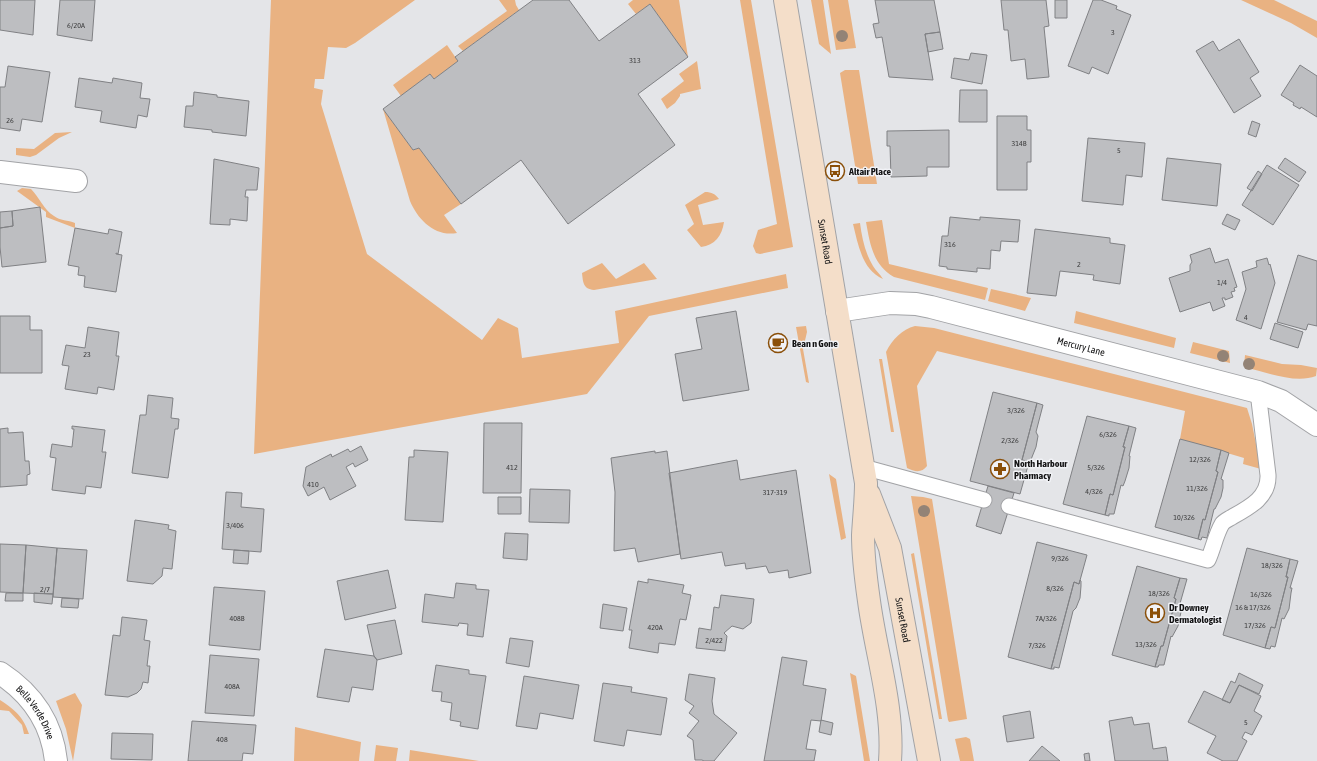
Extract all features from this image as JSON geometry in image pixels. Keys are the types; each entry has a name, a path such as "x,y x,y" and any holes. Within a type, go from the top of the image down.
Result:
{"main road":[{"name":"Sunset Road","path":"785,0 864,475 890,548 929,761"},
{"name":"Sunset Road","path":"864,475 864,557 869,602 890,718 892,743 890,761"}],"street":[{"path":"0,172 76,181"},
{"name":"Mercury Lane","path":"837,311 890,303 916,304 1258,392 1281,402 1317,425"},
{"name":"Belle Verde Drive","path":"0,673 25,693 43,717 50,733 56,761"}],"lane":[{"path":"1009,506 1208,560 1223,523 1258,501 1266,489 1268,474 1258,392"},
{"path":"864,475 984,500"}],"shaded area":[{"path":"271,0 415,0 346,48 328,47 324,79 315,79 314,88 323,90 321,104 367,254 482,340 498,318 518,328 522,358 619,343 615,311 786,274 788,288 649,316 587,394 254,454"},
{"path":"499,0 515,0 519,10 463,51 458,46 507,11"},
{"path":"633,0 679,0 688,57 650,4 636,14 628,4"},
{"path":"740,0 751,0 793,247 760,254 756,253 753,246 758,230 777,224"},
{"path":"811,0 823,0 831,54 819,44"},
{"path":"828,0 848,0 856,48 836,50"},
{"path":"1241,0 1274,0 1317,21 1317,38 1291,23"},
{"path":"447,45 458,61 434,79 430,74 401,96 393,85"},
{"path":"697,61 701,89 680,94 675,103 667,109 661,99 684,81 679,74"},
{"path":"845,70 859,70 877,184 858,184 840,73"},
{"path":"383,109 413,150 419,148 461,204 444,215 457,233 449,234 435,230 423,221 413,208"},
{"path":"72,132 59,138 36,155 30,157 16,155 16,148 34,149 55,133"},
{"path":"22,188 31,189 50,213 56,218 75,223 75,228 46,217 46,212 17,191"},
{"path":"705,192 710,192 719,199 698,205 703,225 724,222 720,236 714,242 701,247 687,230 694,224 685,205"},
{"path":"882,220 889,264 988,288 985,300 894,277 887,272 877,260 871,246 866,222"},
{"path":"860,223 863,240 870,261 883,279 870,269 862,256 853,224"},
{"path":"602,263 616,279 644,263 657,279 594,290 586,287 583,282 582,273"},
{"path":"991,289 1031,298 1025,311 988,301"},
{"path":"1076,311 1176,338 1174,348 1074,323"},
{"path":"806,326 807,332 803,349 809,383 806,382 796,327"},
{"path":"915,326 934,328 1247,408 1252,424 1261,469 1243,464 1244,458 1180,439 1185,411 937,351 917,386 927,466 921,471 907,468 886,352 891,343 898,336 910,327"},
{"path":"1193,342 1229,351 1230,363 1190,353"},
{"path":"1245,355 1282,364 1317,368 1316,376 1299,379 1290,378 1244,367"},
{"path":"879,359 882,359 894,432 891,432"},
{"path":"829,474 836,479 846,538 841,540"},
{"path":"911,496 932,499 967,719 949,722 948,720"},
{"path":"914,553 942,719 939,719 911,554"},
{"path":"850,673 856,676 870,761 864,761"},
{"path":"75,693 82,705 73,761 66,729 56,701"},
{"path":"0,700 18,714 24,722 29,734 24,734 22,725 9,711 0,710"},
{"path":"295,727 361,742 359,761 294,761"},
{"path":"966,737 970,739 974,761 960,761 955,739"},
{"path":"376,745 398,748 396,761 374,761"},
{"path":"410,750 479,761 409,761"}],"building":[{"path":"0,0 35,0 33,35 0,30"},
{"path":"60,0 95,0 92,41 57,35"},
{"path":"533,0 569,0 599,41 650,4 688,57 638,94 675,145 568,224 521,160 461,204 419,148 413,150 383,109 430,74 434,79 458,61 455,57"},
{"path":"875,0 934,0 940,32 925,34 933,80 889,77 882,37 876,38 873,24 879,23"},
{"path":"1001,0 1046,0 1049,26 1044,27 1049,77 1027,79 1025,59 1011,61 1008,30 1004,30"},
{"path":"1055,0 1067,0 1067,18 1055,18"},
{"path":"1093,0 1101,0 1117,6 1116,9 1131,15 1108,74 1092,67 1089,74 1068,66"},
{"path":"940,32 943,49 928,52 925,34"},
{"path":"1239,39 1259,72 1250,78 1261,96 1234,113 1196,51 1213,41 1219,51"},
{"path":"971,53 987,55 982,84 951,78 954,58 969,60"},
{"path":"1300,65 1317,76 1317,117 1301,107 1300,109 1293,105 1294,103 1281,95"},
{"path":"8,66 50,72 42,122 22,119 20,131 0,128 0,87 5,87"},
{"path":"79,78 112,83 113,78 142,83 140,98 150,99 147,117 138,115 136,128 100,122 102,111 75,107"},
{"path":"960,90 987,90 987,122 959,122"},
{"path":"194,92 217,95 217,97 249,101 246,136 184,127 186,106 193,106"},
{"path":"997,116 1027,116 1027,130 1031,130 1031,162 1027,162 1027,190 997,190"},
{"path":"1252,121 1260,124 1256,137 1248,134"},
{"path":"949,130 949,167 927,167 927,176 891,177 890,146 887,146 887,131"},
{"path":"1088,138 1145,143 1142,177 1126,175 1123,205 1082,201"},
{"path":"1167,158 1221,164 1217,206 1162,200"},
{"path":"1285,158 1306,172 1299,182 1278,168"},
{"path":"214,159 259,168 257,190 246,190 245,197 248,197 247,221 230,219 230,225 210,224"},
{"path":"1267,165 1299,185 1273,225 1242,205"},
{"path":"1258,171 1262,174 1252,191 1247,188"},
{"path":"40,207 46,262 2,267 0,228 13,226 12,211"},
{"path":"12,211 13,226 0,228 0,212"},
{"path":"1227,214 1240,220 1235,230 1222,224"},
{"path":"950,217 980,220 980,217 1020,220 1018,242 1001,241 1000,251 991,250 990,269 977,268 977,272 947,269 947,267 939,266 942,236 948,236"},
{"path":"75,228 108,234 109,229 122,232 118,254 116,253 116,254 122,255 116,292 84,287 85,276 78,275 79,267 68,265"},
{"path":"1035,229 1110,238 1110,243 1125,245 1120,284 1093,280 1094,275 1060,271 1056,296 1027,293"},
{"path":"1210,248 1215,263 1228,259 1237,287 1234,288 1235,291 1231,292 1233,297 1225,300 1225,298 1222,298 1225,306 1213,311 1210,302 1180,312 1169,278 1190,271 1190,265 1192,262 1190,255"},
{"path":"1298,255 1317,261 1317,326 1308,324 1306,330 1277,322"},
{"path":"1267,258 1275,283 1261,329 1236,320 1246,289 1242,272 1257,267 1256,261"},
{"path":"736,311 749,390 683,401 675,354 702,349 696,318"},
{"path":"0,316 30,316 30,330 42,330 42,373 0,373"},
{"path":"1275,323 1303,332 1298,348 1270,339"},
{"path":"88,327 119,332 116,356 119,356 114,390 98,387 97,394 65,389 69,366 62,365 66,345 85,348"},
{"name":"Bean n Gone","path":"782,334 785,349 773,351 770,337"},
{"path":"993,392 1037,403 1022,460 1029,462 1020,494 970,481"},
{"path":"148,395 173,398 171,418 179,419 178,429 175,429 168,478 132,473 140,415 146,415"},
{"path":"1037,403 1043,405 1036,432 1038,436 1036,447 1030,462 1022,460"},
{"path":"1087,416 1129,426 1113,495 1110,494 1105,515 1063,504"},
{"path":"484,423 522,423 521,493 483,493"},
{"path":"72,426 105,430 102,452 106,452 101,488 86,486 85,494 52,490 56,458 50,457 52,444 72,447 74,429 72,429"},
{"path":"1129,426 1136,428 1129,456 1129,468 1123,486 1121,485 1114,514 1109,514 1109,516 1105,515 1110,494 1113,495"},
{"path":"8,428 8,433 23,432 25,461 29,461 30,474 27,475 27,485 0,487 0,429"},
{"path":"1180,439 1221,450 1216,471 1218,472 1205,520 1203,519 1198,539 1155,527"},
{"path":"361,446 368,460 355,467 353,463 346,467 356,486 330,500 324,487 308,496 303,486 306,467 331,454 332,457 348,449 350,452"},
{"path":"414,450 448,452 443,522 405,520 409,457 414,457"},
{"path":"1221,450 1229,453 1221,479 1223,480 1223,488 1221,497 1214,509 1207,538 1202,537 1201,540 1198,539 1203,519 1205,520 1218,472 1216,471"},
{"path":"655,451 655,453 667,451 680,554 638,562 635,548 614,551 615,492 611,458"},
{"path":"737,460 740,480 796,470 811,573 789,578 788,570 769,573 766,566 746,569 745,563 725,566 722,552 681,559 669,473"},
{"path":"988,486 1014,493 1001,534 976,526"},
{"path":"530,489 570,490 569,523 529,522"},
{"path":"226,492 242,493 241,507 264,509 261,552 222,549"},
{"path":"498,497 521,497 521,514 498,514"},
{"path":"135,520 169,525 168,529 176,531 172,569 163,568 162,576 153,584 127,581"},
{"path":"505,533 528,534 527,560 503,558"},
{"path":"1037,542 1087,555 1079,584 1074,582 1051,669 1008,657"},
{"path":"0,544 26,545 23,593 0,592"},
{"path":"26,545 57,548 53,594 23,593"},
{"path":"57,548 87,550 83,599 53,597"},
{"path":"1247,548 1290,559 1286,577 1288,577 1275,628 1271,627 1265,648 1223,635"},
{"path":"234,550 249,551 248,564 233,563"},
{"path":"1290,559 1298,561 1290,588 1292,588 1289,609 1284,619 1282,618 1275,647 1271,646 1270,649 1265,648 1271,627 1275,628 1288,577 1286,577"},
{"path":"1137,566 1180,578 1174,598 1176,599 1163,646 1161,646 1155,667 1112,655"},
{"path":"388,570 396,608 345,620 337,581"},
{"path":"1180,578 1187,579 1179,607 1181,612 1178,626 1172,637 1171,636 1164,665 1155,667 1161,646 1163,646 1176,599 1174,598"},
{"path":"648,579 684,585 682,593 691,595 686,620 680,619 675,645 659,643 658,653 629,648 632,630 629,630 638,581 648,583"},
{"path":"1080,580 1080,598 1076,608 1073,611 1059,668 1054,667 1054,669 1051,669 1074,582 1079,584"},
{"path":"456,583 476,585 476,589 489,590 483,637 467,635 468,624 459,623 458,626 422,622 425,594 454,598"},
{"path":"214,587 265,591 260,650 209,645"},
{"path":"6,593 23,593 23,601 5,601"},
{"path":"34,593 53,594 52,604 34,602"},
{"path":"721,595 754,599 751,623 743,629 732,626 724,633 727,636 725,651 696,648 699,628 711,630 714,607 719,608"},
{"path":"62,598 79,599 78,608 61,607"},
{"path":"603,604 627,608 623,631 600,628"},
{"path":"122,617 147,620 144,640 150,641 147,666 150,666 148,683 143,682 141,689 137,693 128,697 105,695 113,635 120,636"},
{"path":"395,620 402,654 377,660 374,656 367,625"},
{"path":"510,638 533,641 529,667 506,663"},
{"path":"325,649 374,656 377,660 373,690 352,687 349,702 317,697"},
{"path":"210,655 259,659 254,716 205,713"},
{"path":"782,657 807,661 803,685 826,689 821,721 811,720 806,749 816,750 814,761 764,761"},
{"path":"436,665 469,670 469,674 486,676 478,729 460,726 461,722 450,720 452,703 441,701 442,692 432,691"},
{"path":"1239,673 1263,685 1259,694 1239,685 1230,703 1222,700 1231,681 1235,683"},
{"path":"689,674 715,678 712,701 714,714 737,733 714,761 695,760 693,740 687,736 699,721 689,713 694,706 685,700"},
{"path":"524,676 579,685 573,719 540,713 537,729 516,726"},
{"path":"603,683 632,687 631,692 667,698 661,735 627,730 624,746 594,741"},
{"path":"1239,685 1261,696 1254,711 1262,716 1252,735 1245,732 1242,738 1247,741 1237,761 1223,761 1207,753 1216,736 1188,722 1204,691 1230,703"},
{"path":"1030,711 1034,738 1007,742 1003,716"},
{"path":"1132,717 1134,725 1149,723 1153,749 1166,747 1168,761 1115,761 1109,721"},
{"path":"821,720 833,723 831,735 819,732"},
{"path":"192,721 256,725 253,754 243,753 242,761 188,761"},
{"path":"112,733 153,734 152,760 111,759"},
{"path":"1042,746 1060,761 1029,761"},
{"path":"1089,753 1090,761 1085,761 1084,754"}],"place":[{"name":"Altair Place","path":"835,171"},
{"name":"Bean n Gone","path":"778,343"},
{"name":"North Harbour Pharmacy","path":"1000,469"},
{"name":"Dr Downey Dermatologist","path":"1155,613"}]}
